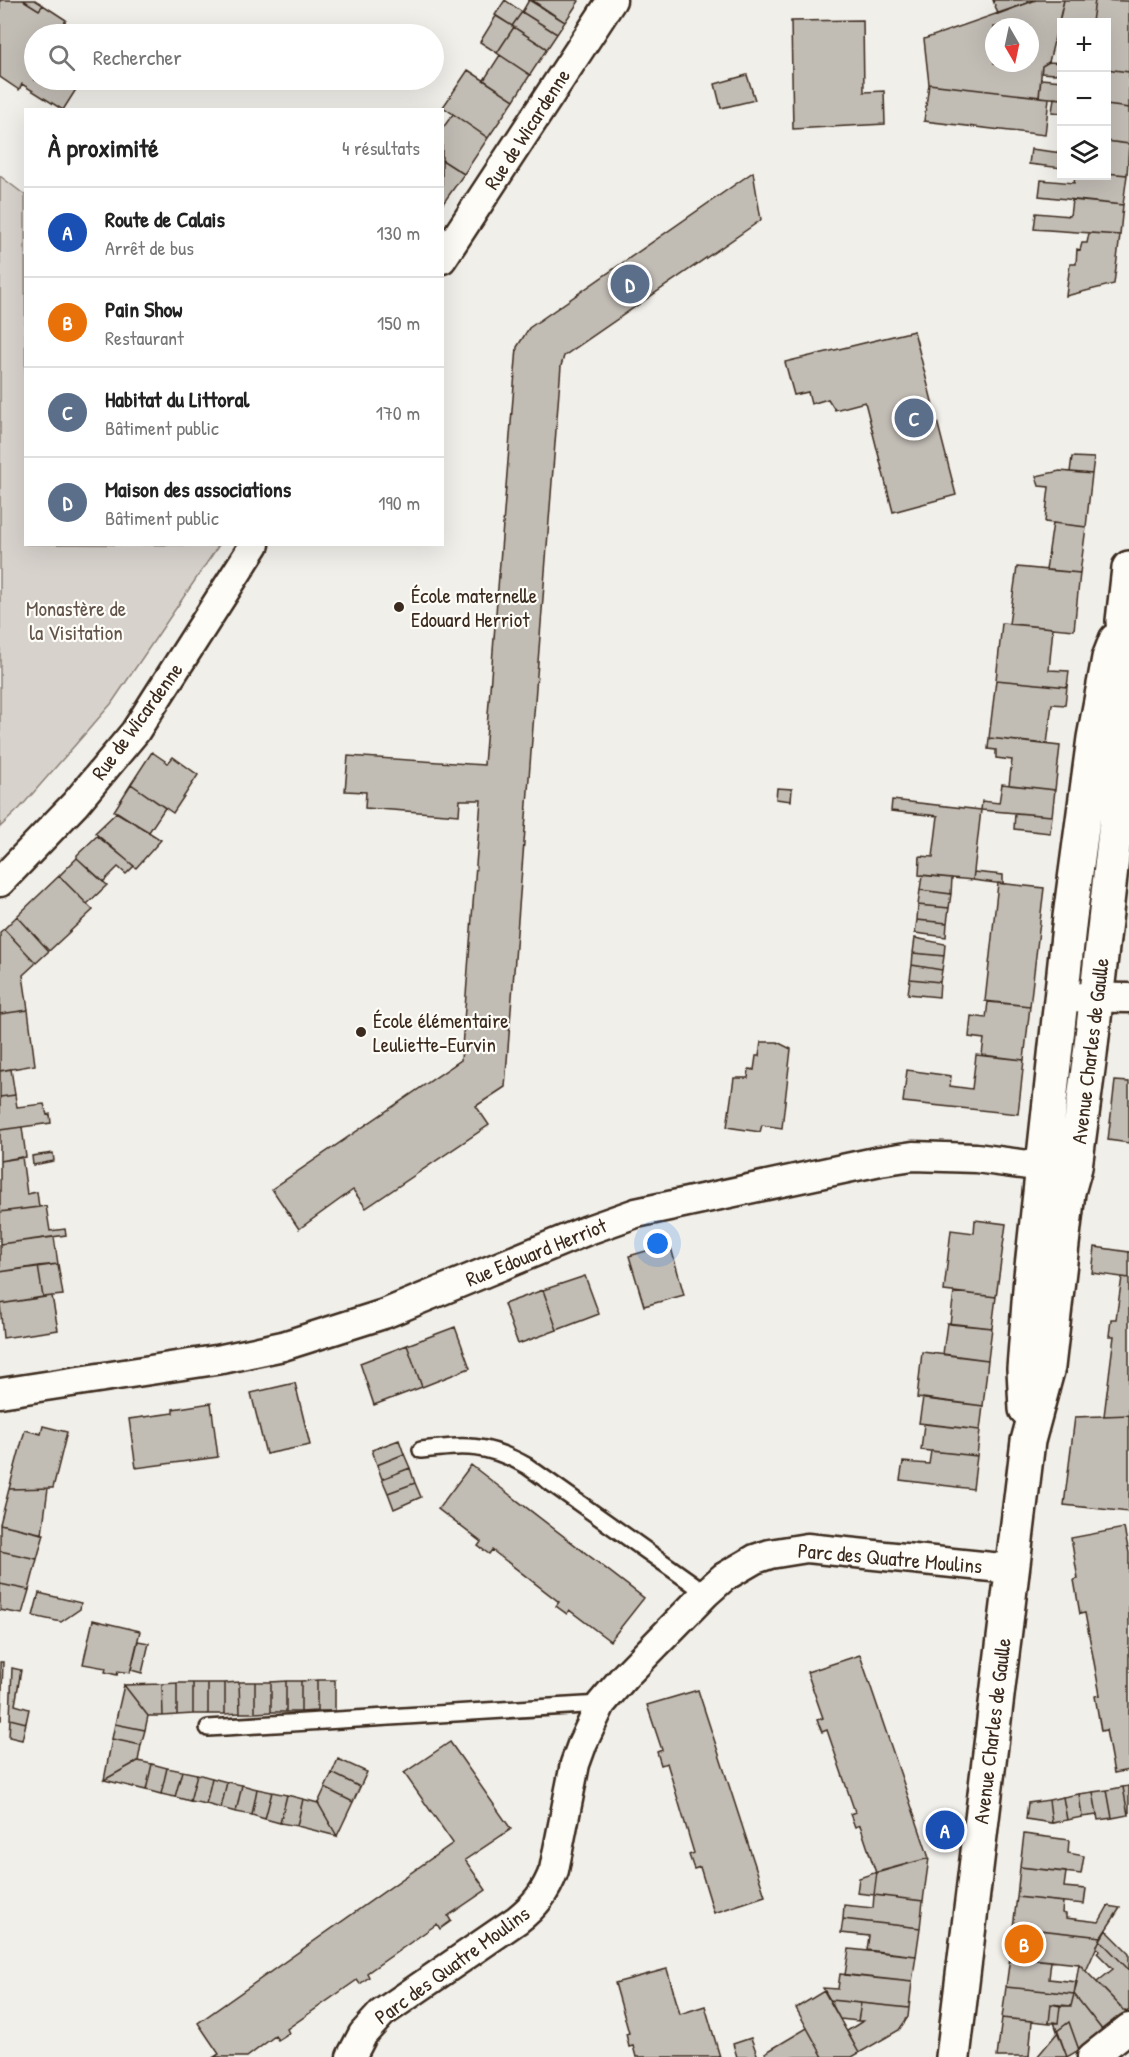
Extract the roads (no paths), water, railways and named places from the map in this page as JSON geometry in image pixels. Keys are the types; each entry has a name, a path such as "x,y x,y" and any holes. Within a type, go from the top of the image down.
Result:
{"main road":[{"name":"Avenue Charles de Gaulle","path":"952,2057 1028,1441 1048,1367 1068,1192 1075,1167 1096,999 1126,734 1128,684 1123,621 1129,568"},
{"name":"Avenue Charles de Gaulle","path":"1028,1441 1024,1369 1026,1333 1070,917 1094,738 1109,658 1123,621"}],"street":[{"name":"Rue de Wicardenne","path":"444,256 612,0"},
{"name":"Rue de Wicardenne","path":"0,882 75,804 135,732 254,546"},
{"path":"1062,997 1129,998"},
{"name":"Rue Edouard Herriot","path":"0,1393 222,1359 283,1346 384,1314 588,1230 658,1207 913,1156 976,1158 1043,1167"},
{"path":"1043,1167 1068,1192"},
{"name":"Parc des Quatre Moulins","path":"351,2057 363,2034 382,2013 517,1920 539,1899 554,1870 575,1764 601,1704 625,1676 724,1576 755,1559 807,1548 1011,1569"},
{"path":"1092,2057 1129,2028"}],"lane":[{"path":"421,1449 468,1446 487,1448 506,1454 527,1466 706,1593"},
{"path":"208,1728 601,1704"}],"place":[{"name":"Maison des associations","path":"630,284"},
{"name":"Habitat du Littoral","path":"914,418"},
{"name":"École maternelle Edouard Herriot","path":"399,607"},
{"name":"École élémentaire Leuliette-Eurvin","path":"361,1032"},
{"name":"Route de Calais","path":"945,1830"},
{"name":"Pain Show","path":"1024,1944"}],"park label":[{"name":"Monastère de la Visitation","path":"76,620"}]}
